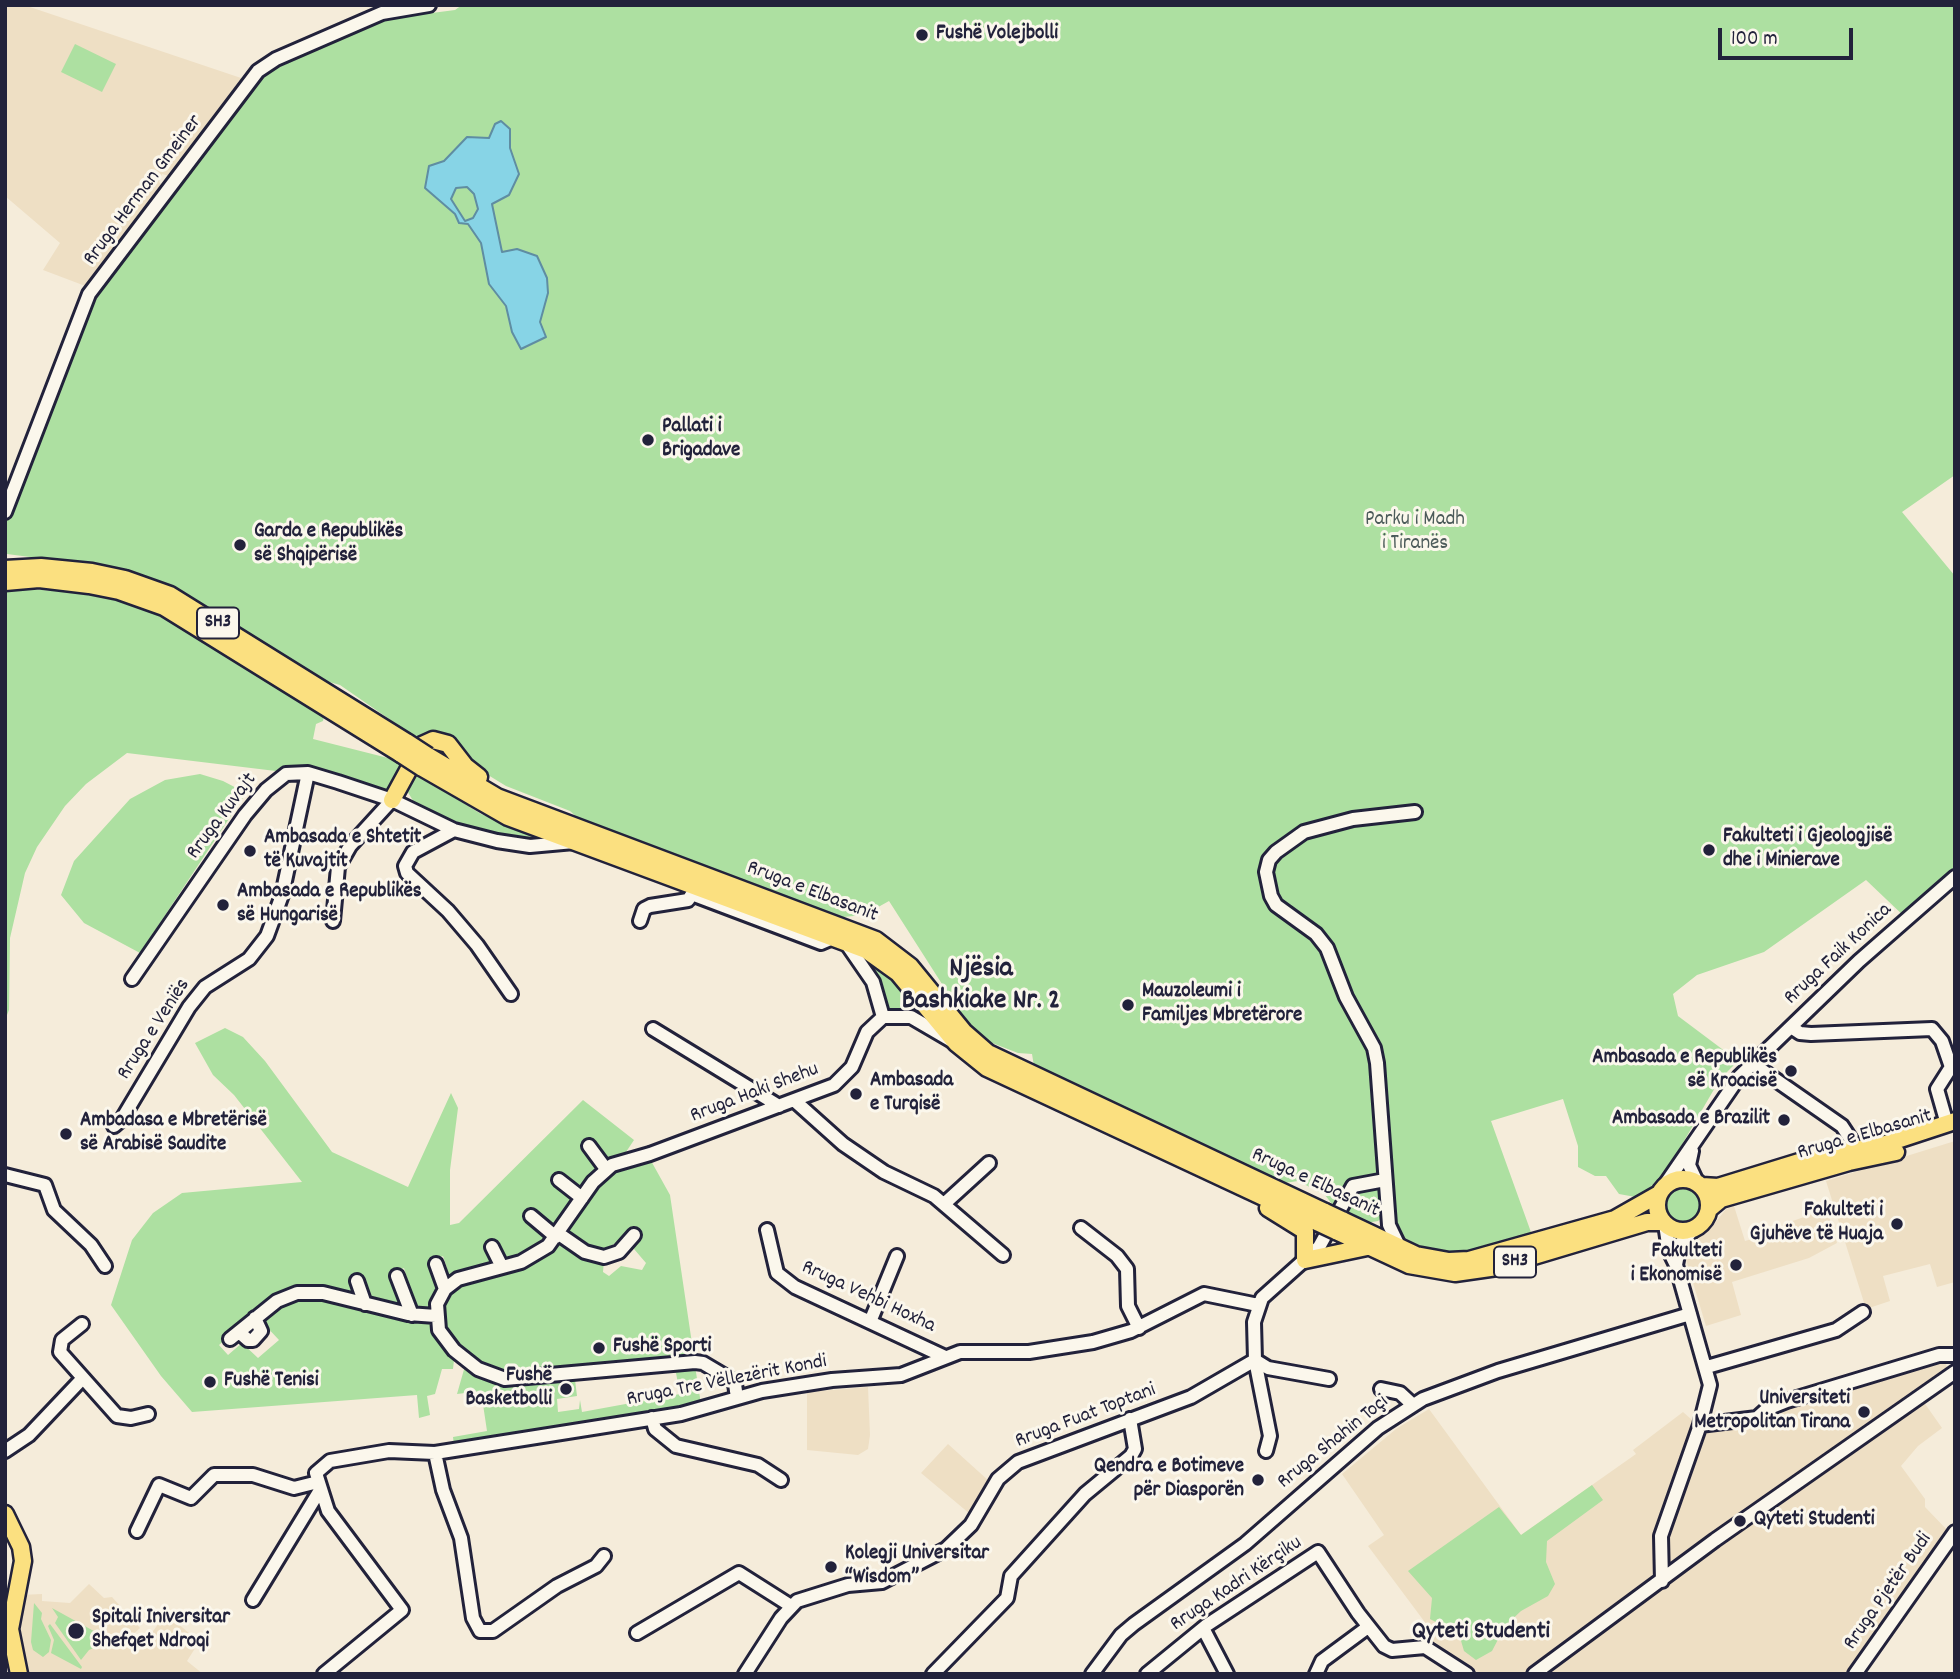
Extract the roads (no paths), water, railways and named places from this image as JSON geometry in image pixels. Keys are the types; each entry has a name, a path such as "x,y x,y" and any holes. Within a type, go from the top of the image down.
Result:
{"main road":[{"path":"5,560 22,567"},
{"name":"Rruga e Elbasanit","path":"5,569 22,567 100,574 170,595 404,748 484,791 876,940 910,967 964,1032 988,1053 1366,1239 1418,1268 1466,1273 1497,1267 1647,1222 1664,1223"},
{"name":"Rruga e Elbasanit","path":"5,582 38,579 89,584 134,595 163,607 404,748"},
{"path":"392,800 422,745 438,739 449,744 465,766 528,809"},
{"name":"Rruga e Elbasanit","path":"425,761 487,807 578,841 696,891 840,938 866,950 898,973 972,1058 1004,1077 1246,1190 1322,1218"},
{"name":"Rruga e Elbasanit","path":"1699,1184 1718,1187 1822,1155 1880,1146 1952,1126"},
{"name":"Rruga e Elbasanit","path":"1709,1209 1721,1199 1849,1162 1884,1156 1952,1126"},
{"name":"SH3","path":"1661,1191 1678,1179 1699,1184"},
{"path":"1694,1228 1704,1221 1709,1209 1708,1197 1699,1184"},
{"path":"1246,1190 1263,1205 1305,1231 1305,1260 1366,1239"},
{"path":"1661,1191 1657,1206 1664,1223"},
{"name":"Rruga e Elbasanit","path":"1366,1239 1437,1259 1480,1258 1615,1219 1661,1191"},
{"name":"SH3","path":"1664,1223 1677,1230 1694,1228"},
{"path":"5,1514 17,1538 23,1562 10,1629 19,1674"}],"street":[{"name":"Rruga Herman Gmeiner","path":"5,512 89,294 258,71 276,59 382,13 429,5"},
{"path":"307,773 392,800 454,830 530,846 578,841"},
{"name":"Rruga Kuvajt","path":"132,979 254,803 286,774 307,773"},
{"name":"Rruga e Veniës","path":"114,1126 122,1119 189,1007 205,987 249,959 267,936 282,895 307,773"},
{"path":"333,921 338,867 350,846 392,800"},
{"path":"1399,1248 1392,1237 1388,1220 1374,1048 1346,997 1326,948 1316,934 1276,905 1266,872 1269,860 1276,852 1304,832 1353,819 1415,813"},
{"path":"454,830 413,852 405,866 407,873 448,911 477,945 511,994"},
{"name":"Rruga Faik Konica","path":"1661,1191 1693,1147 1729,1089 1753,1063 1892,930 1955,877"},
{"path":"640,921 644,909 682,901 696,891"},
{"path":"840,938 873,982 883,1017 911,1017 956,1042"},
{"name":"Rruga Haki Shehu","path":"606,1169 825,1090 842,1079 852,1067 867,1032 883,1017"},
{"path":"1791,1027 1811,1034 1886,1032 1924,1027 1933,1030 1945,1046 1951,1067 1937,1089 1952,1126"},
{"path":"653,1028 779,1106"},
{"path":"1753,1063 1842,1126 1857,1149"},
{"path":"795,1101 822,1127 863,1158 944,1204 1003,1255"},
{"path":"589,1146 606,1169 582,1198 558,1235 537,1255 458,1279 445,1289 436,1304 436,1316 445,1340 478,1369 505,1379 704,1363 735,1384 737,1398"},
{"path":"1693,1147 1689,1165 1699,1184"},
{"path":"944,1204 989,1163"},
{"path":"5,1175 45,1185 54,1210 90,1245 104,1266"},
{"path":"559,1180 582,1198"},
{"path":"1266,1451 1270,1436 1255,1360 1254,1330 1258,1305 1268,1290 1319,1247 1349,1191 1359,1183 1385,1180"},
{"path":"531,1216 585,1252 604,1256 620,1252 634,1235"},
{"path":"1366,1239 1388,1220"},
{"path":"1664,1223 1669,1251 1676,1265 1710,1385 1700,1425 1661,1536 1660,1553 1666,1578"},
{"path":"1080,1228 1117,1256 1127,1269 1128,1306 1139,1328"},
{"path":"1676,1265 1680,1244 1694,1228"},
{"name":"Rruga Vehbi Hoxha","path":"767,1230 774,1267 784,1280 945,1357"},
{"path":"492,1247 502,1267"},
{"path":"870,1322 897,1256"},
{"path":"436,1265 445,1289"},
{"path":"397,1276 412,1315"},
{"path":"357,1281 365,1304"},
{"path":"235,1335 277,1301 298,1293 323,1293 412,1315 436,1316"},
{"name":"Rruga Tre Vëllezërit Kondi","path":"319,1486 316,1473 330,1461 389,1451 435,1453 681,1414 737,1398 832,1380 901,1375 960,1352 1009,1353 1103,1340 1139,1328 1204,1294 1258,1305"},
{"path":"1707,1367 1836,1330 1863,1312"},
{"name":"Rruga Shahin Toçi","path":"1092,1674 1121,1635 1134,1624 1245,1544 1350,1451 1413,1405 1436,1392 1498,1371 1690,1314"},
{"path":"82,1324 58,1346 82,1379 117,1416 131,1418 148,1414"},
{"path":"1700,1425 1756,1418 1767,1409 1787,1401 1939,1355 1955,1355"},
{"path":"1255,1360 1268,1368 1329,1379"},
{"name":"Rruga Fuat Toptani","path":"744,1674 791,1606 801,1598 857,1583 878,1583 908,1571 963,1534 998,1479 1018,1462 1191,1397 1255,1360"},
{"path":"1534,1674 1955,1372"},
{"path":"5,1451 29,1435 82,1379"},
{"path":"1381,1389 1400,1393 1413,1405"},
{"path":"652,1418 655,1429 676,1446 758,1465 781,1480"},
{"path":"933,1674 1007,1598 1011,1576 1085,1494 1131,1456 1135,1448 1130,1419"},
{"path":"435,1453 443,1490 461,1538 470,1604 476,1627 480,1631 493,1631 556,1586 596,1566 604,1556"},
{"path":"137,1531 159,1485 191,1498 215,1475 253,1475 295,1488 319,1486"},
{"path":"253,1600 319,1486"},
{"path":"319,1486 328,1511 402,1610 324,1674"},
{"name":"Rruga Pjetër Budi","path":"1855,1674 1953,1541"},
{"name":"Rruga Kadri Kërçiku","path":"1147,1674 1203,1628 1318,1552 1368,1627 1390,1649 1425,1647 1467,1674"},
{"path":"637,1633 739,1573 791,1606"},
{"path":"1316,1674 1322,1661 1368,1627"},
{"path":"1203,1628 1227,1674"}],"water":[{"path":"501,121 510,129 510,148 519,174 509,195 492,204 502,252 517,249 537,256 547,278 548,293 540,322 546,337 521,349 512,332 506,306 489,284 481,243 468,224 459,223 455,214 425,188 429,166 444,161 467,137 489,138 495,124","holes":["467,187 474,194 478,209 473,218 465,221 451,199 456,188"]}],"place":[{"name":"Fushë Volejbolli","path":"922,35"},
{"name":"Pallati i Brigadave","path":"648,440"},
{"name":"Garda e Republikës së Shqipërisë","path":"240,545"},
{"name":"Fakulteti i Gjeologjisë dhe i Minierave","path":"1709,850"},
{"name":"Ambasada e Shtetit të Kuvajtit","path":"250,851"},
{"name":"Ambasada e Republikës së Hungarisë","path":"223,905"},
{"name":"Mauzoleumi i Familjes Mbretërore","path":"1128,1005"},
{"name":"Ambasada e Republikës së Kroacisë","path":"1791,1071"},
{"name":"Ambasada e Turqisë","path":"856,1094"},
{"name":"Ambasada e Brazilit","path":"1784,1120"},
{"name":"Ambadasa e Mbretërisë së Arabisë Saudite","path":"66,1134"},
{"name":"Fakulteti i Gjuhëve të Huaja","path":"1897,1224"},
{"name":"Fakulteti i Ekonomisë","path":"1736,1265"},
{"name":"Fushë Sporti","path":"599,1348"},
{"name":"Fushë Tenisi","path":"210,1382"},
{"name":"Fushë Basketbolli","path":"566,1389"},
{"name":"Universiteti Metropolitan Tirana","path":"1864,1412"},
{"name":"Qendra e Botimeve për Diasporën","path":"1258,1480"},
{"name":"Qyteti Studenti","path":"1740,1521"},
{"name":"Kolegji Universitar “Wisdom”","path":"831,1567"},
{"name":"Spitali Iniversitar Shefqet Ndroqi","path":"76,1631"}],"district":[{"name":"Njësia Bashkiake Nr. 2","path":"981,987"},
{"name":"Qyteti Studenti","path":"1481,1634"}],"park label":[{"name":"Parku i Madh i Tiranës","path":"1415,533"}]}
